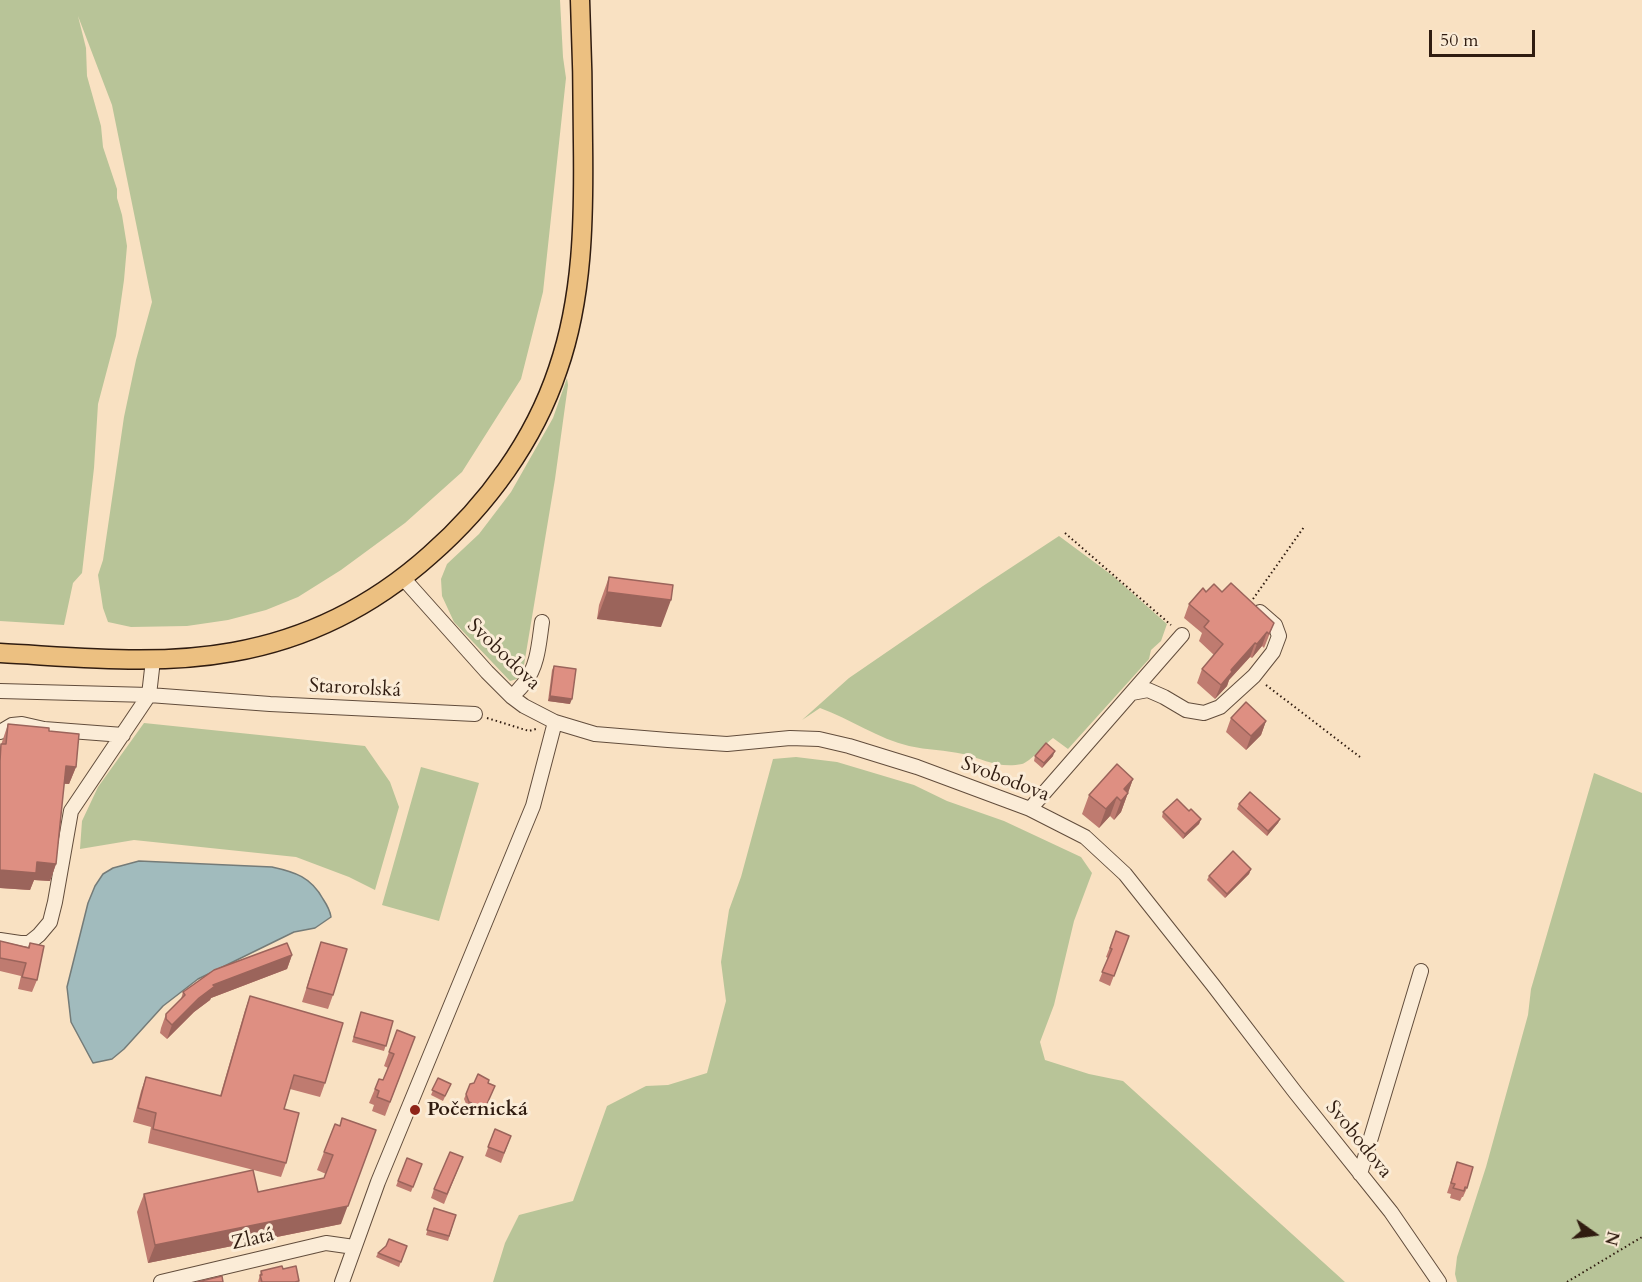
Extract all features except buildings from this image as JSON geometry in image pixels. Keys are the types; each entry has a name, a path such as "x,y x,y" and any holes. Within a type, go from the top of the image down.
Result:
{"main road":[{"path":"0,652 153,660 222,654 279,641 355,609 403,578 461,526 498,482 532,428 546,400 561,360 573,309 582,222 583,74 580,0"}],"street":[{"name":"Svobodova","path":"403,578 512,697 555,722 595,734 727,744 789,738 819,739 917,767 1030,809 1085,837 1125,874 1294,1092 1391,1212 1439,1282"},
{"path":"1132,693 1148,690 1186,710 1204,713 1220,707 1254,676 1273,652 1279,636 1275,625 1249,604"},
{"path":"512,697 526,682 531,672 542,622"},
{"path":"1030,809 1182,635"},
{"path":"0,940 29,943 50,922 71,811 149,696 153,660"},
{"name":"Starorolská","path":"0,691 149,696 475,714"},
{"path":"342,1282 378,1182 533,806 555,722"},
{"path":"0,732 12,725 22,724 44,729 123,735"},
{"path":"1360,1174 1421,971"},
{"name":"Zlatá","path":"161,1282 326,1243 354,1247"}],"path":[{"path":"1249,604 1304,527"},
{"path":"1065,533 1182,635"},
{"path":"1254,676 1360,757"},
{"path":"475,714 529,731 555,722"},
{"path":"1567,1282 1642,1237"}],"green space":[{"path":"0,0 560,0 566,78 543,292 521,379 462,472 405,523 341,570 298,597 266,610 228,620 187,626 131,627 108,622 103,608 98,575 103,560 124,417 136,360 152,302 112,105 78,16 86,48 87,76 101,126 103,147 117,189 122,215 127,246 124,280 116,336 98,404 94,468 82,573 73,583 64,625 0,621"},
{"path":"567,378 568,385 555,479 523,671 517,679 510,681 454,622 442,596 441,579 447,564 479,534 511,492 553,418"},
{"path":"1059,536 1113,576 1167,624 1161,641 1151,650 1149,659 1068,749 1053,738 1025,763 1006,765 963,754 898,743 820,708 802,720 849,678"},
{"path":"144,723 365,746 390,782 399,807 375,890 349,877 296,857 134,840 80,849 82,821 98,787"},
{"path":"796,757 837,762 914,785 947,801 1004,821 1081,857 1092,873 1074,921 1054,1005 1040,1042 1045,1060 1089,1074 1123,1081 1345,1282 493,1282 505,1243 519,1215 573,1201 607,1106 646,1086 668,1085 707,1073 726,1001 721,962 729,910 741,877 773,759"},
{"path":"421,767 479,783 439,921 382,905"},
{"path":"1594,773 1642,793 1642,1282 1457,1282 1455,1274 1457,1257 1486,1167 1528,1015 1531,989"}],"water":[{"path":"139,861 272,867 288,871 313,885 327,905 331,917 315,928 294,932 198,979 163,1006 112,1059 93,1063 71,1022 67,987 88,903 95,886 103,874 113,868"}],"place":[{"name":"Počernická","path":"415,1110"}]}
